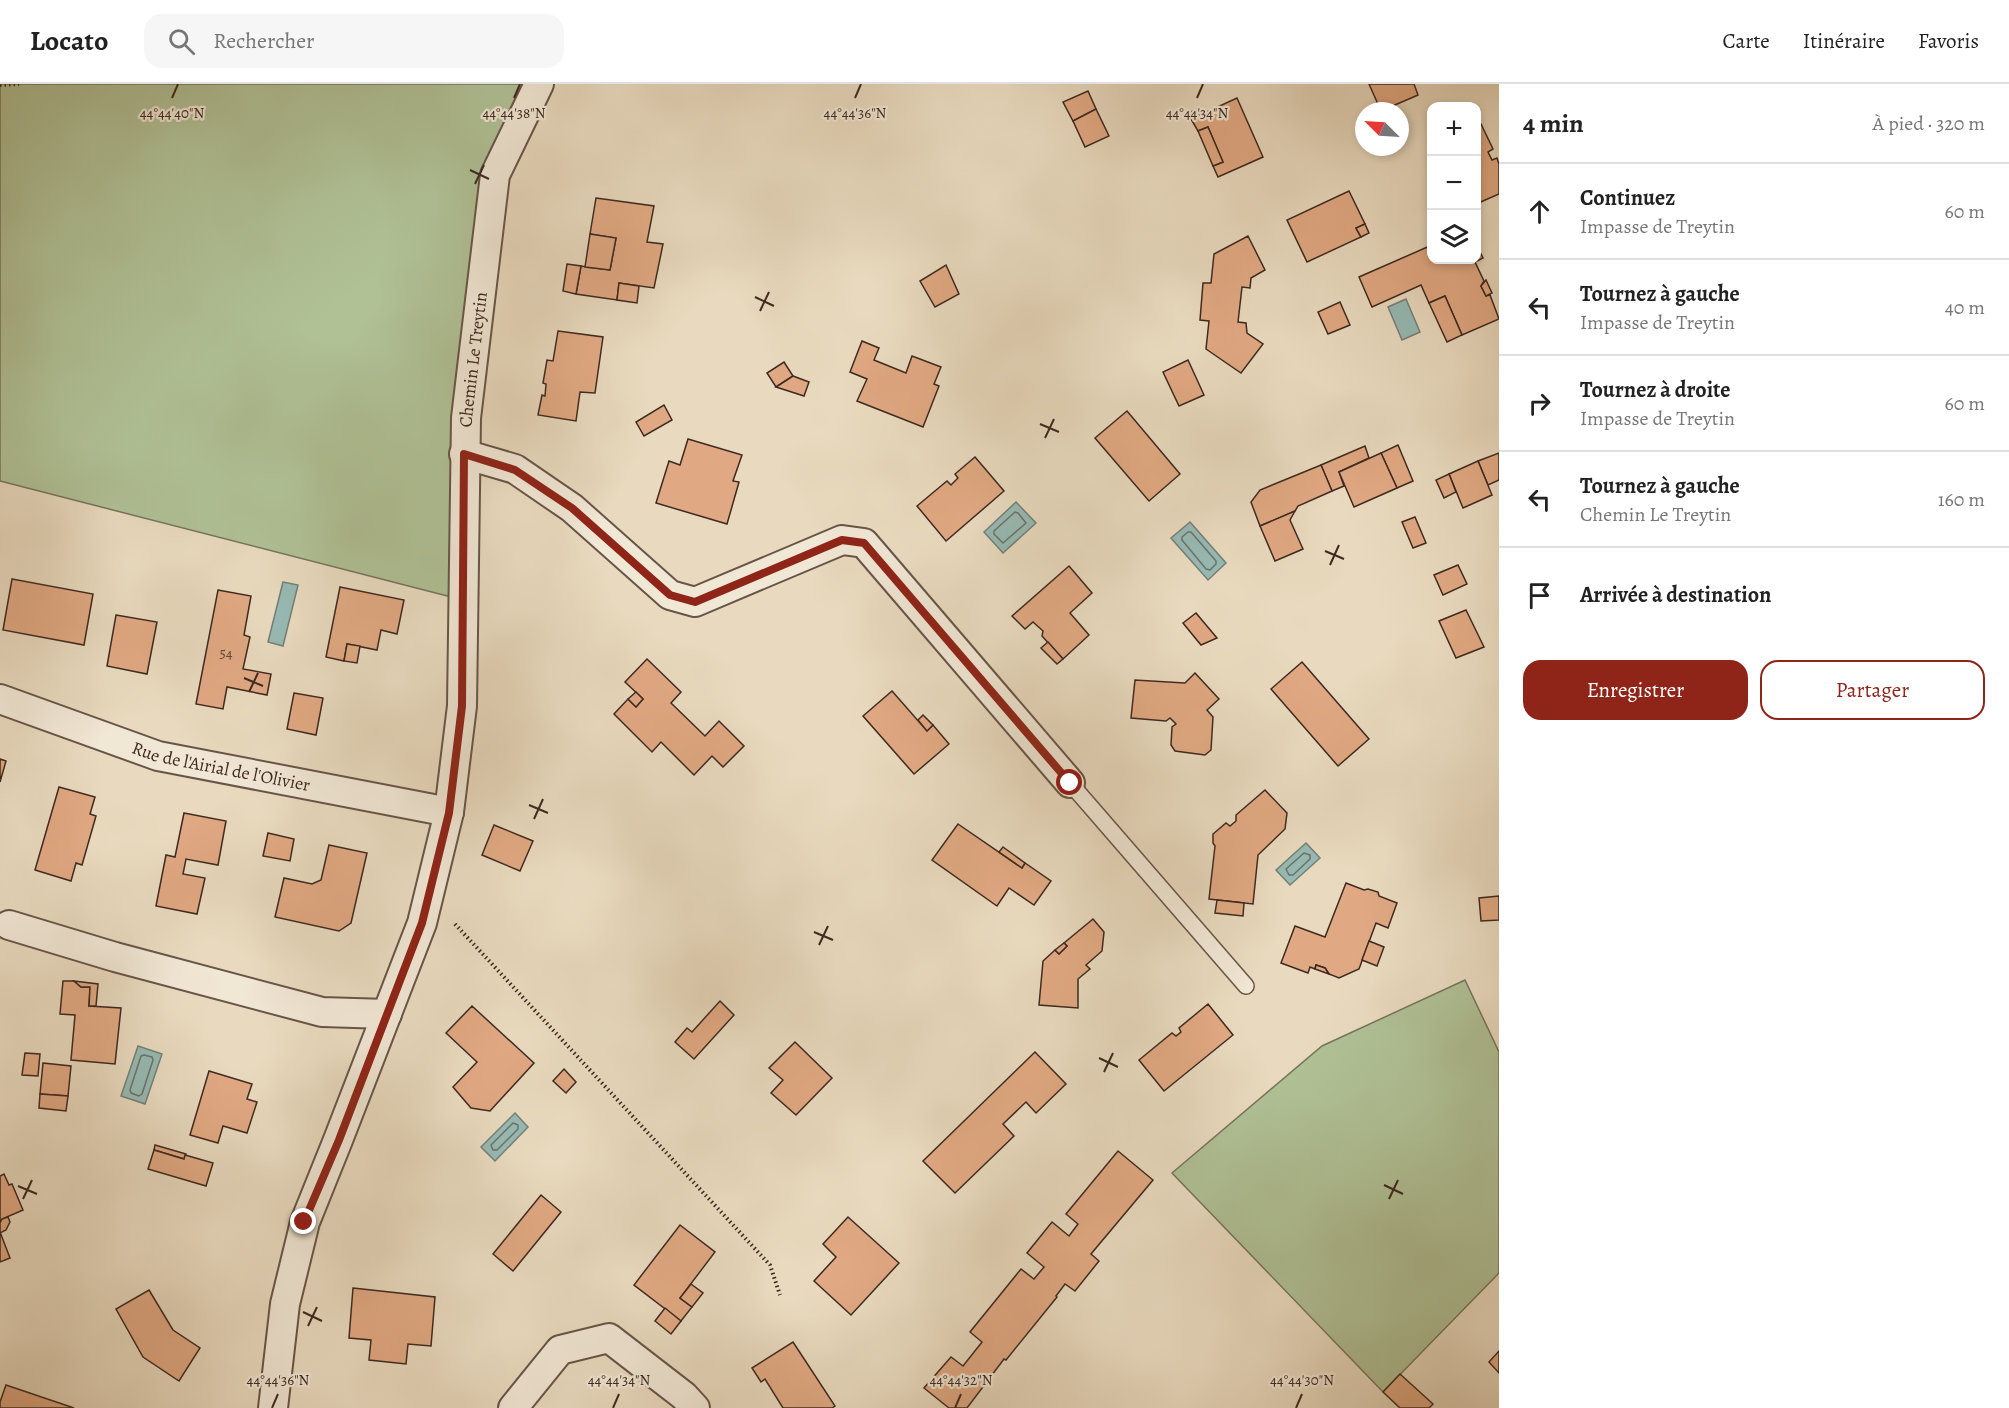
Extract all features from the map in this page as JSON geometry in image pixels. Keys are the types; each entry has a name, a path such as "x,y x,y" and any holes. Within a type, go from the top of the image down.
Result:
{"street":[{"name":"Chemin Le Treytin","path":"273,1408 285,1304 304,1222 422,923 449,813 462,706 466,418 495,175 539,84"},
{"path":"464,454 515,470 572,508 670,595 695,602 842,540 864,543 1070,783"},
{"name":"Rue de l'Airial de l'Olivier","path":"0,699 158,756 449,813"},
{"path":"9,925 115,957 322,1012 387,1014"},
{"path":"513,1408 560,1350 609,1338 684,1396 695,1408"}],"lane":[{"path":"1070,783 1246,987"}],"path":[{"path":"0,85 19,84"},
{"path":"422,923 448,917 770,1265 780,1295"}],"green space":[{"path":"0,84 539,84 495,175 463,600 0,481"},
{"path":"1465,980 1499,1052 1499,1273 1383,1392 1172,1173 1322,1046"}],"water":[{"path":"1406,299 1420,332 1402,340 1388,307"},
{"path":"1016,502 1036,523 1003,553 984,532"},
{"path":"1190,522 1226,563 1208,580 1171,538"},
{"path":"283,582 298,585 283,646 268,642"},
{"path":"1306,843 1320,858 1290,885 1276,870"},
{"path":"138,1046 162,1054 145,1104 121,1096"},
{"path":"515,1113 528,1127 495,1161 481,1147"}],"building":[{"path":"1369,84 1414,84 1418,95 1402,102 1377,102"},
{"path":"1088,91 1096,109 1073,121 1063,102"},
{"path":"1237,98 1263,157 1218,177 1213,166 1223,162 1208,127 1198,131 1191,119"},
{"path":"1096,109 1109,136 1085,147 1073,121"},
{"path":"1197,109 1200,115 1191,119 1189,113"},
{"path":"1481,124 1493,149 1488,152 1492,160 1497,158 1499,164 1499,194 1481,202"},
{"path":"1208,127 1223,162 1213,166 1198,131"},
{"path":"1349,191 1365,224 1356,228 1361,237 1307,262 1287,220"},
{"path":"596,198 654,206 647,242 663,244 654,288 619,283 617,300 576,294 581,266 610,270 616,238 590,234"},
{"path":"1365,224 1369,233 1361,237 1356,228"},
{"path":"590,234 616,238 610,270 585,267"},
{"path":"1248,236 1265,270 1251,278 1250,288 1242,287 1238,322 1246,323 1247,333 1263,344 1241,373 1206,349 1209,321 1200,320 1203,283 1211,283 1214,254"},
{"path":"1427,247 1427,264 1476,264 1484,281 1481,286 1486,296 1490,295 1499,319 1462,335 1445,296 1429,303 1421,285 1372,307 1359,277"},
{"path":"567,264 581,266 576,294 563,291"},
{"path":"946,265 959,294 935,307 920,281"},
{"path":"1486,280 1492,293 1486,296 1481,286"},
{"path":"619,283 639,286 637,303 617,300"},
{"path":"1445,296 1462,335 1447,342 1429,303"},
{"path":"1340,302 1350,325 1328,334 1318,312"},
{"path":"558,331 603,337 595,393 580,392 576,421 538,415 542,395 545,396 546,384 543,383 547,360 553,361"},
{"path":"862,341 879,348 874,360 906,373 912,356 941,367 934,384 939,386 923,427 857,401 867,379 850,372"},
{"path":"1188,360 1204,395 1179,406 1163,372"},
{"path":"784,362 793,376 776,387 767,373"},
{"path":"793,376 809,382 804,396 776,387"},
{"path":"664,405 672,420 644,436 636,422"},
{"path":"1127,411 1180,474 1149,501 1095,438"},
{"path":"688,439 742,455 733,481 739,482 727,524 656,503 669,461 680,465"},
{"path":"1398,445 1413,481 1397,488 1381,453"},
{"path":"1365,446 1369,458 1339,472 1344,486 1332,491 1321,465"},
{"path":"1381,453 1397,488 1354,507 1339,472"},
{"path":"1499,453 1499,480 1488,485 1478,461"},
{"path":"975,457 1004,491 946,541 917,506 947,481 951,485 958,478 955,474"},
{"path":"1478,461 1492,495 1463,508 1449,474"},
{"path":"1321,465 1332,491 1298,506 1295,511 1260,526 1251,502 1260,490"},
{"path":"1449,474 1456,492 1444,498 1436,480"},
{"path":"1295,511 1290,520 1303,549 1275,561 1260,526"},
{"path":"1415,517 1426,543 1413,548 1402,522"},
{"path":"1458,565 1467,584 1443,595 1434,575"},
{"path":"1069,566 1092,593 1070,613 1089,635 1063,659 1042,636 1043,631 1033,622 1025,629 1012,616"},
{"path":"12,579 93,594 84,645 3,630"},
{"path":"340,587 404,600 397,634 381,630 377,650 347,644 344,661 326,657"},
{"path":"218,590 251,596 244,635 250,637 243,669 271,674 267,695 227,687 223,709 196,704"},
{"path":"1466,610 1484,647 1456,658 1439,621"},
{"path":"1196,613 1217,638 1201,645 1183,623"},
{"path":"116,615 157,622 147,674 107,666"},
{"path":"1048,642 1063,659 1057,664 1041,648"},
{"path":"347,644 360,646 357,663 344,661"},
{"path":"647,659 681,692 671,703 705,736 719,721 744,746 723,767 712,756 694,775 661,742 652,752 614,714 628,699 636,707 643,699 625,682"},
{"path":"1302,662 1369,739 1338,766 1271,689"},
{"path":"1195,673 1219,699 1207,710 1213,717 1211,750 1205,755 1175,751 1171,745 1172,727 1176,724 1170,718 1166,721 1131,718 1135,680 1185,683"},
{"path":"892,691 927,731 933,725 949,744 914,774 863,716"},
{"path":"636,692 643,699 636,707 628,699"},
{"path":"294,693 323,698 316,735 287,729"},
{"path":"923,715 933,725 927,731 918,720"},
{"path":"0,759 6,761 0,782"},
{"path":"59,787 95,797 90,814 96,816 82,865 76,863 71,881 35,870"},
{"path":"1265,790 1287,813 1285,829 1258,855 1253,904 1209,899 1215,846 1213,834 1226,823 1230,826 1236,821 1236,815"},
{"path":"184,813 226,821 218,865 186,859 183,874 205,878 197,914 156,906 166,855 175,857"},
{"path":"958,824 1022,868 1025,863 1051,881 1034,905 1009,888 997,906 932,860"},
{"path":"494,825 533,841 520,871 482,855"},
{"path":"268,833 294,839 290,861 263,856"},
{"path":"329,845 367,853 351,923 339,931 275,917 284,878 312,884 321,880"},
{"path":"1003,847 1025,863 1022,868 999,852"},
{"path":"1346,883 1364,890 1378,892 1379,896 1397,903 1388,928 1376,923 1359,969 1339,978 1329,974 1325,968 1316,965 1315,969 1310,967 1308,973 1281,963 1295,926 1325,937"},
{"path":"1499,896 1499,920 1481,921 1479,898"},
{"path":"1217,900 1244,903 1243,916 1215,913"},
{"path":"1093,919 1104,932 1102,951 1086,965 1090,969 1078,979 1078,1008 1039,1005 1043,961 1055,950 1059,954 1067,946 1064,943"},
{"path":"1369,941 1384,947 1377,966 1362,960"},
{"path":"1064,943 1067,946 1059,954 1055,950"},
{"path":"1316,965 1325,968 1329,974 1315,969"},
{"path":"63,981 74,981 81,987 90,987 89,1006 121,1008 115,1064 71,1060 75,1015 60,1014"},
{"path":"74,981 98,984 96,1006 89,1006 90,987 81,987"},
{"path":"720,1001 734,1015 694,1059 675,1042 687,1028 692,1032"},
{"path":"1208,1004 1233,1035 1164,1091 1139,1060 1172,1033 1176,1036 1181,1032 1179,1028"},
{"path":"472,1006 534,1063 490,1111 471,1108 453,1087 477,1062 446,1033"},
{"path":"795,1042 832,1078 796,1115 771,1093 783,1080 769,1068"},
{"path":"1035,1052 1066,1084 1036,1113 1026,1102 1003,1124 1014,1136 955,1193 923,1161"},
{"path":"25,1053 40,1054 38,1076 22,1075"},
{"path":"43,1063 71,1066 68,1096 40,1094"},
{"path":"564,1069 576,1082 566,1093 553,1081"},
{"path":"209,1071 252,1084 247,1099 257,1102 247,1133 223,1126 218,1143 190,1135"},
{"path":"40,1094 68,1096 66,1111 39,1108"},
{"path":"155,1145 186,1154 184,1159 154,1150"},
{"path":"154,1150 184,1159 185,1155 213,1163 206,1186 148,1169"},
{"path":"1118,1151 1153,1180 1091,1254 1099,1261 1075,1291 1065,1284 967,1408 949,1408 924,1388 951,1357 963,1366 982,1342 970,1332 1021,1269 1034,1279 1044,1267 1027,1253 1052,1222 1069,1236 1078,1224 1066,1214"},
{"path":"4,1174 9,1185 12,1184 23,1210 2,1219 0,1223 0,1176"},
{"path":"541,1195 561,1212 513,1271 493,1254"},
{"path":"8,1217 10,1222 6,1230 0,1233 2,1219"},
{"path":"848,1217 899,1263 851,1315 814,1281 836,1257 823,1244"},
{"path":"680,1225 715,1252 680,1298 692,1307 681,1321 634,1285"},
{"path":"0,1232 10,1258 0,1262"},
{"path":"691,1284 703,1293 692,1307 680,1298"},
{"path":"353,1288 435,1297 431,1346 408,1344 406,1364 369,1360 371,1340 349,1338"},
{"path":"149,1290 173,1330 200,1348 179,1381 143,1357 116,1309"},
{"path":"665,1308 681,1321 671,1334 655,1321"},
{"path":"793,1342 835,1406 832,1408 783,1408 765,1379 761,1382 752,1368"},
{"path":"1499,1351 1499,1373 1489,1362"},
{"path":"1400,1374 1433,1404 1429,1408 1400,1408 1383,1392"},
{"path":"6,1385 74,1408 0,1408"}],"route":[{"path":"304,1222 339,1140 422,923 449,813 462,706 464,454 515,470 572,508 670,595 695,602 842,540 864,543 1070,783"}]}
